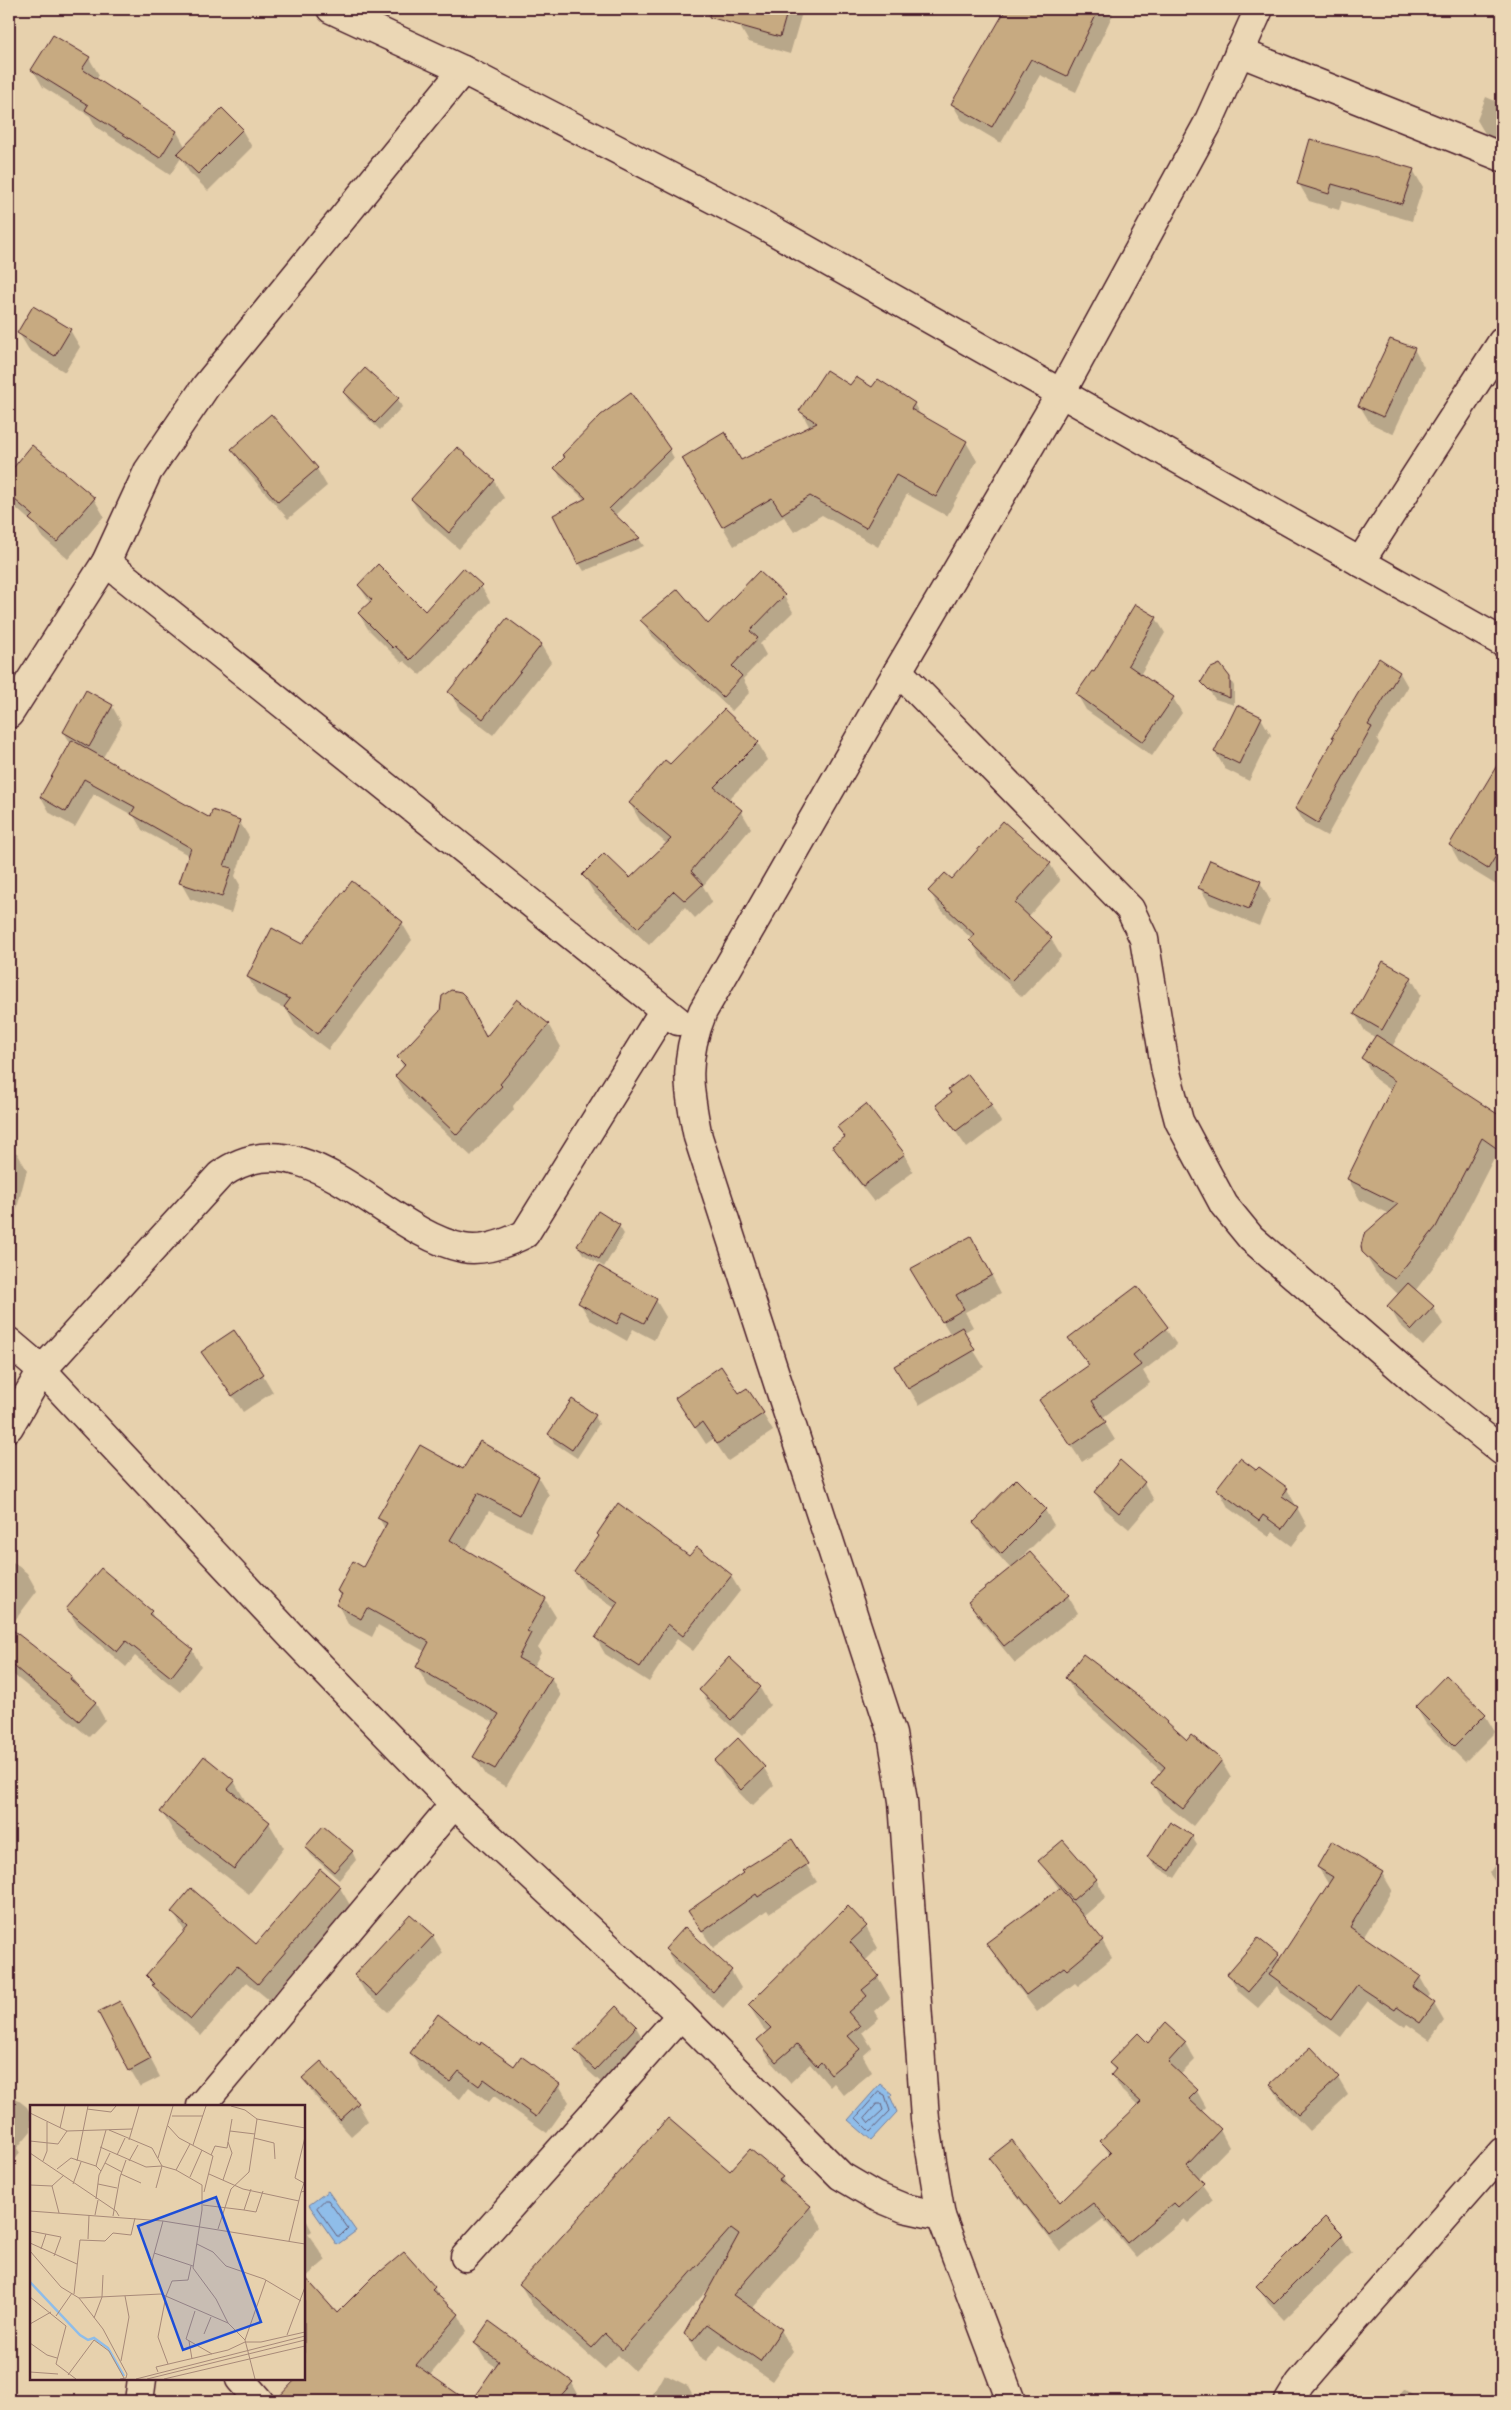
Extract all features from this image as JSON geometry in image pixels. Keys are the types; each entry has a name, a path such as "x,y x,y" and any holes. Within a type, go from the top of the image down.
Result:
{"street":[{"path":"331,9 463,70 756,221 1502,642"},
{"path":"1011,2401 941,2216 925,2119 903,1801 892,1734 698,1137 689,1095 688,1063 694,1033 708,1003 898,671 1061,393 1207,125 1259,9"},
{"path":"1239,52 1502,157"},
{"path":"9,714 106,562 148,471 206,386 463,70"},
{"path":"1360,562 1502,342"},
{"path":"106,562 694,1033"},
{"path":"898,671 1130,909 1144,939 1166,1072 1179,1121 1224,1205 1251,1238 1419,1384 1502,1451"},
{"path":"9,1427 42,1370 220,1175 236,1163 272,1156 297,1159 321,1170 431,1236 464,1248 507,1244 525,1234 664,1010"},
{"path":"9,1342 42,1370 294,1639 454,1804 681,2015 841,2176 875,2196 904,2208 941,2216"},
{"path":"202,2105 454,1804"},
{"path":"465,2257 681,2015"},
{"path":"1289,2401 1300,2383 1502,2152"},
{"path":"139,2401 142,2380"},
{"path":"241,2380 259,2401"}],"water":[{"path":"880,2084 892,2094 890,2096 897,2112 871,2140 848,2120"},
{"path":"328,2191 356,2231 337,2245 309,2205"}],"building":[{"path":"710,9 788,9 780,37 709,17"},
{"path":"1006,9 1099,9 1067,76 1031,59 992,127 951,104"},
{"path":"53,35 90,57 82,69 177,131 160,158 85,110 88,105 31,70"},
{"path":"222,108 243,129 198,174 177,154"},
{"path":"1310,139 1414,169 1402,204 1332,184 1329,194 1297,184"},
{"path":"33,306 71,329 55,356 17,333"},
{"path":"1390,339 1415,348 1383,417 1358,406"},
{"path":"365,368 399,398 375,423 343,392"},
{"path":"826,370 850,385 856,377 872,387 878,379 915,403 911,409 967,441 936,497 896,475 866,528 810,496 782,514 772,498 722,527 682,458 725,432 741,460 817,423 799,411"},
{"path":"631,393 670,449 609,509 640,538 578,564 553,515 586,498 554,468 565,457 562,455 601,415"},
{"path":"271,414 318,468 278,502 231,449"},
{"path":"32,445 95,498 57,542 29,519 33,515 9,495 9,473"},
{"path":"457,447 495,480 449,533 411,499"},
{"path":"378,564 425,611 463,568 482,585 410,660 395,646 393,648 358,613 372,600 358,585"},
{"path":"759,571 785,595 750,631 758,638 732,666 742,676 723,697 640,620 678,589 708,624"},
{"path":"1135,604 1157,617 1128,665 1174,697 1143,742 1076,694 1092,671 1094,672"},
{"path":"507,618 542,644 483,719 448,692"},
{"path":"1379,658 1400,672 1368,725 1372,727 1318,823 1295,809 1334,738 1332,737"},
{"path":"1220,664 1230,677 1230,698 1209,690 1201,682 1209,669"},
{"path":"86,690 113,705 89,747 63,732"},
{"path":"1237,705 1262,717 1239,764 1214,752"},
{"path":"724,709 759,742 714,787 742,810 691,871 703,884 685,901 674,891 638,928 582,875 604,853 630,878 671,839 629,803 665,760 670,764"},
{"path":"72,740 210,818 212,810 240,820 224,866 232,868 222,897 179,883 191,848 131,814 135,807 84,779 66,812 40,797"},
{"path":"1502,757 1502,846 1488,869 1449,845"},
{"path":"1003,821 1051,863 1015,903 1052,938 1011,981 969,940 975,935 928,891 945,873 952,879"},
{"path":"1210,860 1261,881 1249,909 1198,888"},
{"path":"352,881 403,922 318,1034 284,1007 290,999 247,977 272,928 302,944"},
{"path":"1383,961 1412,977 1382,1030 1354,1014"},
{"path":"451,990 461,992 465,996 486,1037 517,999 549,1024 500,1084 502,1086 457,1135 395,1076 405,1065 397,1057 440,1011 442,996"},
{"path":"1376,1035 1502,1117 1502,1152 1482,1138 1436,1227 1395,1279 1382,1271 1362,1252 1361,1246 1364,1234 1398,1204 1347,1179 1395,1081 1361,1058"},
{"path":"968,1074 992,1104 956,1131 936,1105 951,1093 948,1089"},
{"path":"866,1104 905,1154 863,1186 832,1146 845,1137 837,1127"},
{"path":"598,1211 620,1225 599,1259 577,1246"},
{"path":"971,1236 992,1275 956,1295 964,1309 942,1322 910,1269"},
{"path":"599,1266 657,1299 644,1323 623,1312 617,1324 578,1303"},
{"path":"1408,1283 1434,1306 1412,1330 1387,1306"},
{"path":"1137,1286 1168,1327 1133,1355 1141,1365 1092,1401 1106,1422 1071,1446 1039,1400 1089,1365 1068,1338"},
{"path":"962,1327 975,1350 908,1389 894,1366"},
{"path":"234,1330 264,1374 232,1396 201,1352"},
{"path":"721,1366 739,1393 747,1388 764,1413 717,1444 702,1422 695,1428 675,1398"},
{"path":"572,1399 596,1415 572,1450 548,1434"},
{"path":"480,1441 539,1476 520,1515 478,1493 450,1540 546,1598 527,1631 531,1633 518,1658 552,1677 495,1769 473,1757 499,1714 416,1667 429,1642 367,1608 361,1619 336,1605 342,1594 337,1591 353,1561 363,1567 387,1523 377,1518 420,1445 463,1469"},
{"path":"1240,1458 1256,1470 1259,1467 1288,1488 1282,1496 1298,1507 1282,1529 1263,1515 1259,1521 1216,1489"},
{"path":"1120,1460 1145,1482 1119,1513 1094,1492"},
{"path":"1016,1479 1046,1509 1001,1554 973,1523"},
{"path":"618,1503 689,1556 697,1547 732,1575 683,1636 668,1624 640,1667 595,1638 618,1602 574,1572 599,1536 597,1534"},
{"path":"1030,1552 1069,1595 1004,1646 968,1602"},
{"path":"101,1568 152,1611 149,1614 193,1649 171,1677 126,1641 117,1652 66,1609"},
{"path":"9,1627 72,1676 70,1679 96,1702 79,1721 9,1662"},
{"path":"1083,1654 1137,1695 1187,1740 1191,1735 1222,1760 1183,1809 1151,1784 1165,1767 1065,1678"},
{"path":"729,1657 761,1687 731,1720 699,1690"},
{"path":"1446,1675 1486,1714 1454,1746 1415,1707"},
{"path":"738,1738 765,1767 741,1790 714,1761"},
{"path":"204,1756 235,1781 228,1789 270,1822 234,1869 160,1812"},
{"path":"1170,1822 1193,1836 1170,1871 1147,1857"},
{"path":"323,1826 353,1851 334,1872 305,1847"},
{"path":"792,1839 808,1864 758,1897 756,1894 702,1932 688,1911 743,1873 741,1871"},
{"path":"1063,1840 1097,1879 1073,1900 1038,1861"},
{"path":"1332,1841 1383,1872 1350,1927 1421,1976 1413,1987 1435,2003 1420,2023 1397,2007 1395,2010 1357,1985 1331,2020 1269,1975 1333,1877 1317,1867"},
{"path":"320,1869 341,1887 258,1984 237,1966 191,2019 152,1985 155,1984 146,1975 188,1927 171,1912 191,1888 256,1944"},
{"path":"1060,1888 1103,1940 1067,1970 1064,1967 1026,1995 986,1943"},
{"path":"848,1906 867,1926 850,1942 879,1976 862,1990 867,1996 848,2012 860,2026 848,2036 860,2049 831,2074 821,2062 817,2066 797,2044 776,2062 757,2040 771,2028 748,2005"},
{"path":"410,1914 434,1935 377,1996 354,1975"},
{"path":"685,1927 732,1970 713,1992 665,1949"},
{"path":"1258,1938 1279,1955 1248,1992 1227,1974"},
{"path":"120,2001 151,2059 129,2071 98,2012"},
{"path":"616,2006 637,2026 595,2070 574,2050"},
{"path":"438,2014 480,2045 481,2042 514,2066 521,2056 560,2084 536,2117 484,2079 479,2086 459,2071 450,2082 410,2053"},
{"path":"1165,2023 1186,2042 1168,2062 1198,2090 1189,2099 1221,2129 1187,2165 1204,2183 1178,2207 1174,2203 1127,2243 1093,2203 1050,2236 989,2158 1012,2140 1060,2202 1111,2152 1100,2141 1141,2102 1111,2075 1116,2069 1109,2063 1138,2033 1148,2043"},
{"path":"1311,2047 1339,2077 1298,2115 1270,2084"},
{"path":"321,2061 359,2103 340,2120 302,2078"},
{"path":"668,2118 730,2171 750,2149 783,2177 779,2180 811,2206 733,2295 782,2329 760,2361 707,2324 693,2341 684,2334 739,2234 731,2228 622,2350 605,2334 592,2348 519,2284"},
{"path":"1325,2217 1343,2235 1274,2304 1256,2286"},
{"path":"404,2252 435,2287 432,2290 459,2314 416,2365 468,2401 275,2401 295,2380 305,2380 305,2277 337,2313"},
{"path":"489,2321 573,2382 556,2401 471,2401 499,2361 474,2343"}]}
